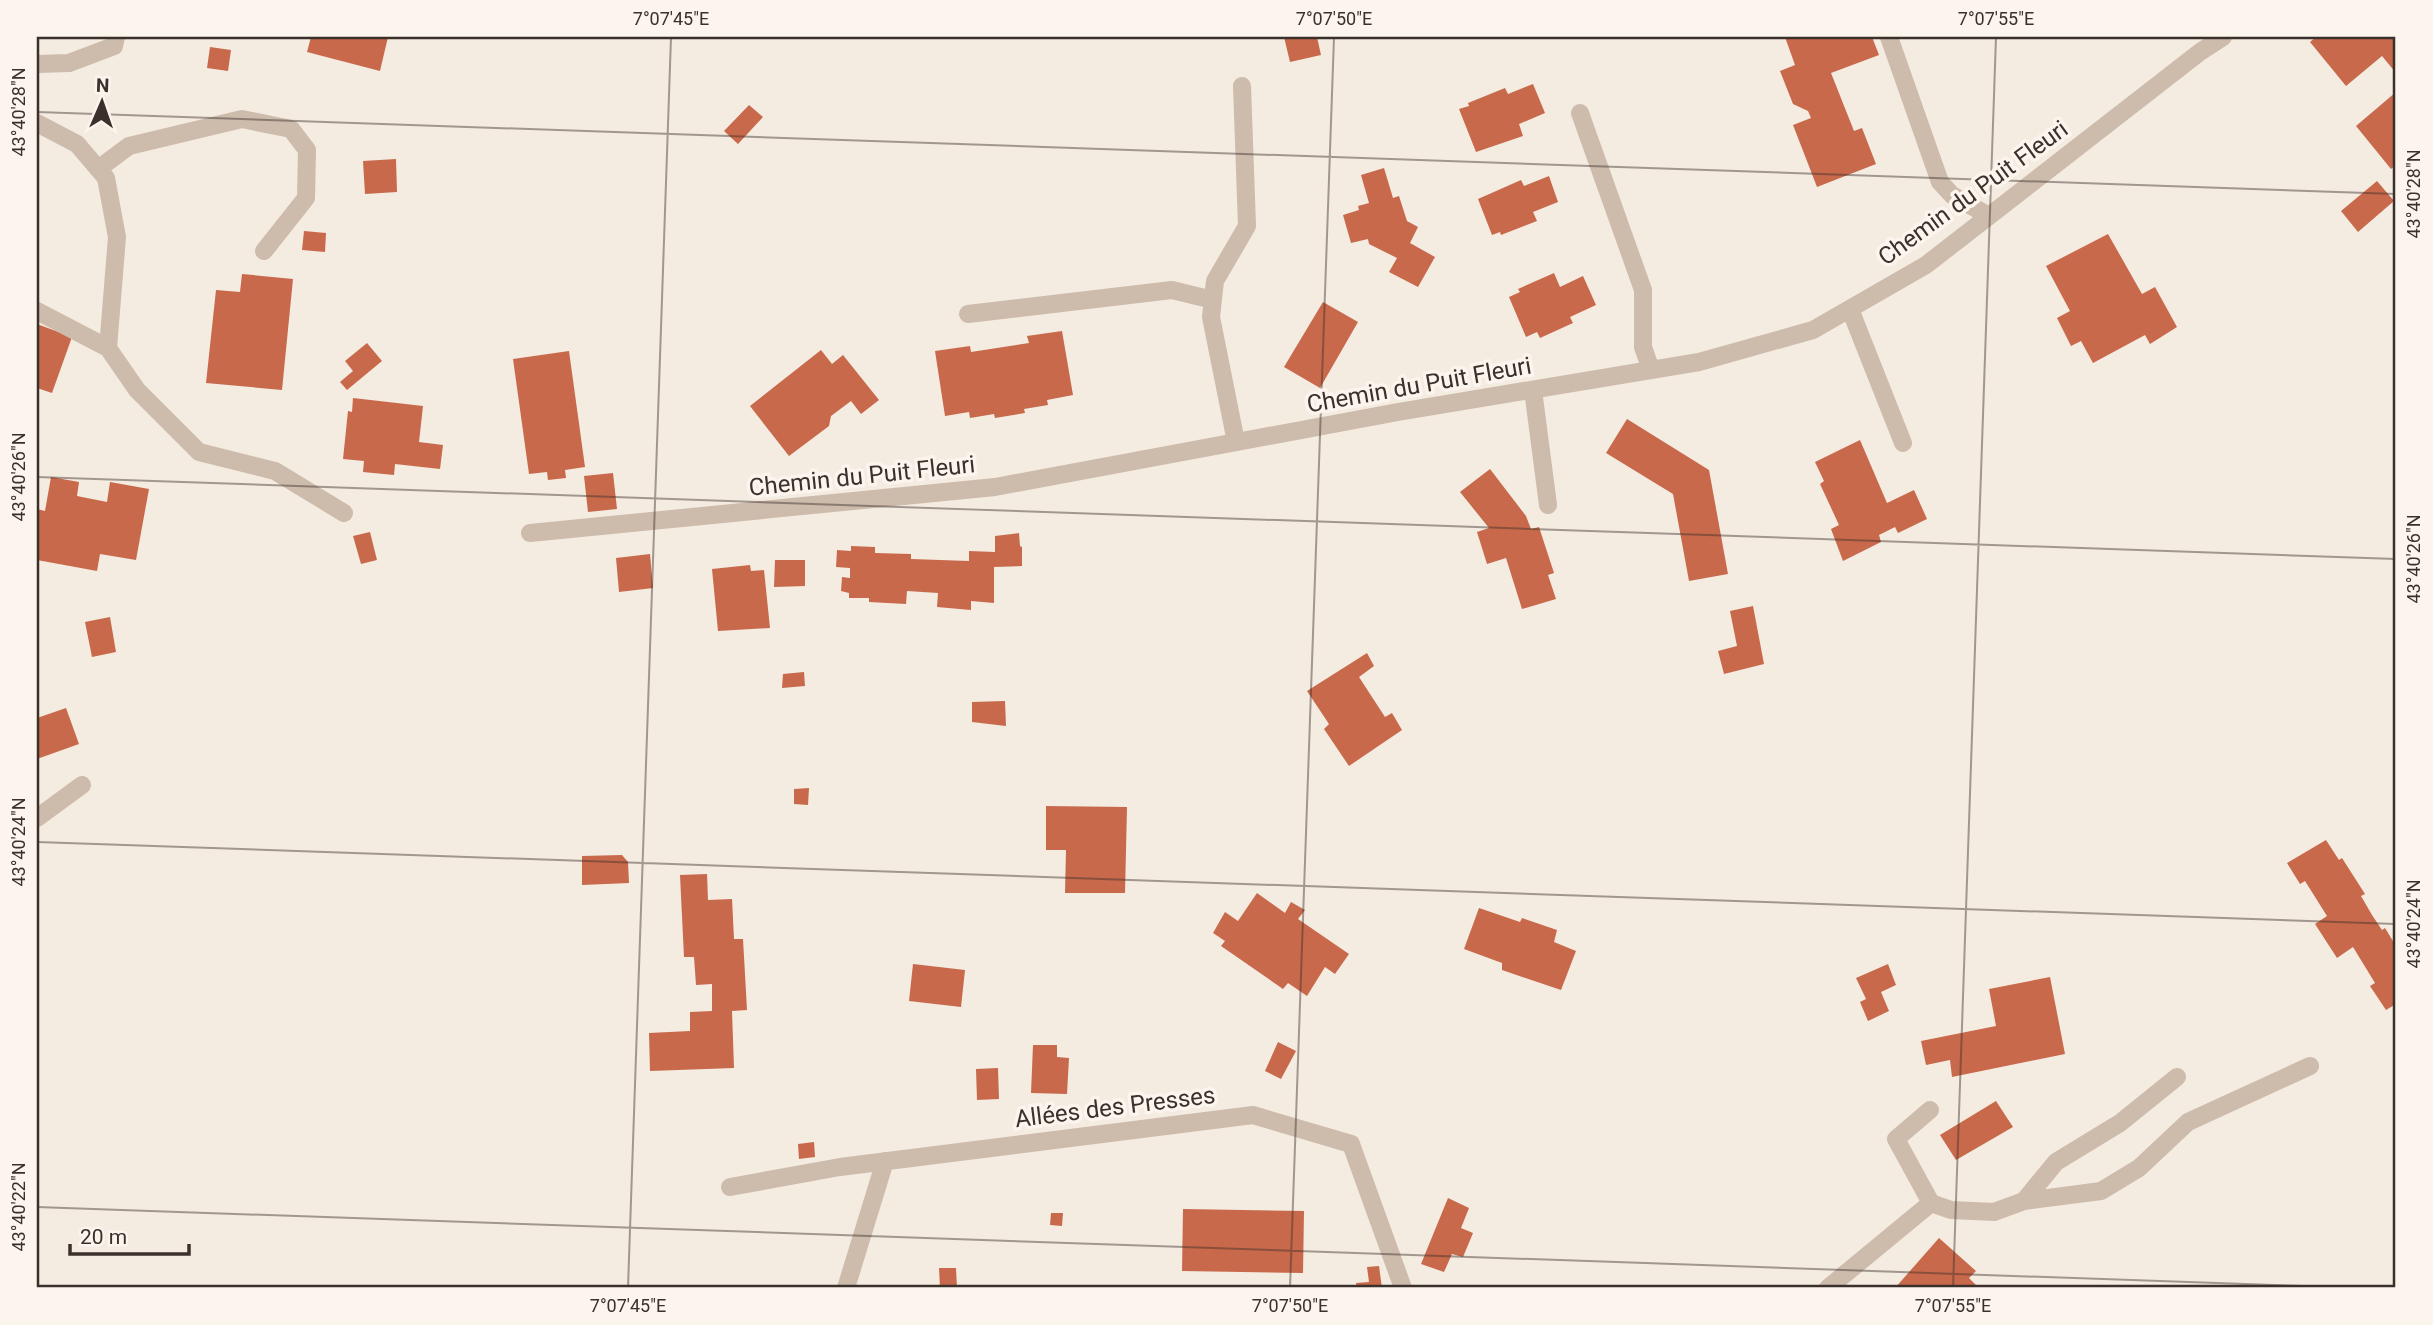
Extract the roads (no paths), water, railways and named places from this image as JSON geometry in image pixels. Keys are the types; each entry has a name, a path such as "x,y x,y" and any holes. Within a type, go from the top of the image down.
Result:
{"street":[{"path":"37,64 69,62 114,46 116,37"},
{"path":"1889,37 1940,182 1952,195 1990,216"},
{"name":"Chemin du Puit Fleuri","path":"530,533 995,487 1236,442 1699,362 1813,330 1926,265 2200,51 2222,37"},
{"path":"1236,442 1211,317 1215,281 1247,226 1242,86"},
{"path":"1580,113 1643,290 1643,347 1651,370"},
{"path":"98,169 129,146 242,119 291,130 307,150 306,198 264,251"},
{"path":"37,123 77,144 106,177 117,237 108,348"},
{"path":"968,314 1172,290 1213,300"},
{"path":"1850,309 1903,443"},
{"path":"37,311 108,348 137,390 200,452 275,471 344,513"},
{"path":"1533,390 1548,505"},
{"path":"37,818 82,785"},
{"path":"1930,1110 1896,1139 1931,1203 1951,1210 1994,1212 2024,1201 2101,1191 2139,1168 2188,1122 2311,1066"},
{"path":"2024,1201 2056,1163 2120,1123 2177,1077"},
{"name":"Allées des Presses","path":"730,1186 886,1161 1254,1115 1351,1144 1403,1288"},
{"path":"846,1288 886,1161"},
{"path":"1828,1288 1931,1203"}]}
